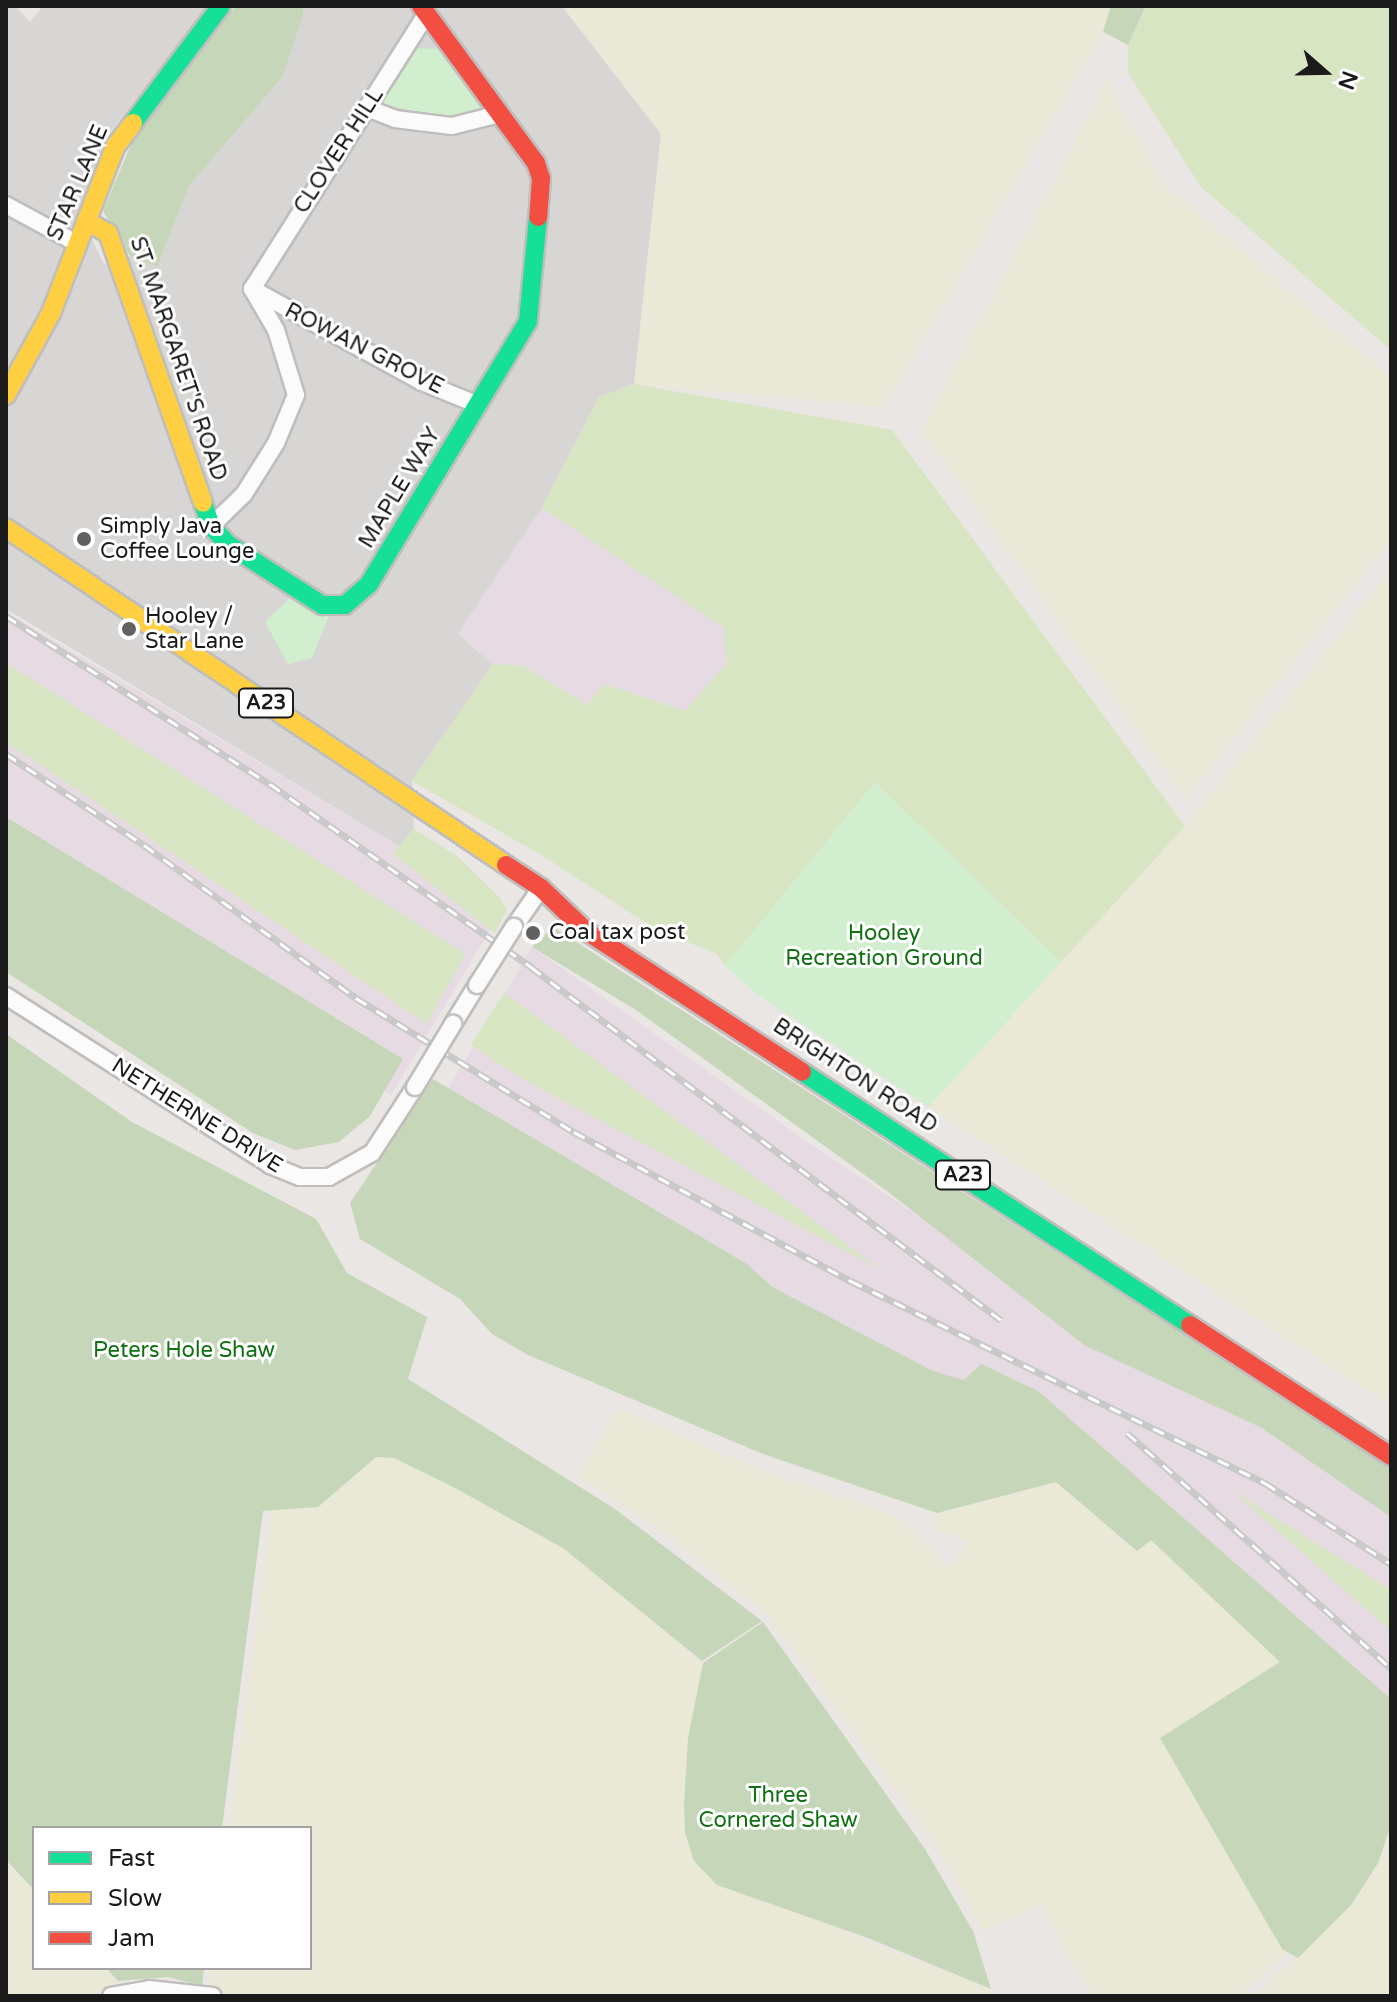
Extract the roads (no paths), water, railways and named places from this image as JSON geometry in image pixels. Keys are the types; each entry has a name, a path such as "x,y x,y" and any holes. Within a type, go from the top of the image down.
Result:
{"main road":[{"name":"STAR LANE","path":"6,395 51,313 126,128 221,6"},
{"name":"MAPLE WAY","path":"211,526 229,545 322,605 345,605 369,584 528,321 541,178 536,163 424,10"},
{"name":"ST. MARGARET'S ROAD","path":"86,221 108,233 115,248 211,526"},
{"name":"BRIGHTON ROAD","path":"6,509 63,551 100,590"},
{"name":"BRIGHTON ROAD","path":"6,528 541,888 586,931 1391,1456"},
{"name":"BRIGHTON ROAD","path":"541,888 595,911"},
{"name":"BRIGHTON ROAD","path":"638,940 804,1049"}],"street":[{"name":"CLOVER HILL","path":"252,289 367,108 424,10"},
{"path":"367,108 395,119 452,126 499,114"},
{"path":"6,205 78,244"},
{"path":"211,526 244,494 276,443 296,395 276,330 252,289"},
{"name":"ROWAN GROVE","path":"252,289 422,382 478,405"},
{"name":"NETHERNE DRIVE","path":"6,996 270,1165 300,1177 329,1177 372,1153 541,888"},
{"path":"111,1996 149,1989 213,1996"}],"railway":[{"path":"6,616 270,784 531,967 1001,1320"},
{"path":"6,754 144,845 356,998 574,1132 851,1281 1265,1483 1391,1564"},
{"path":"1127,1433 1391,1668"}],"place":[{"name":"Simply Java Coffee Lounge","path":"84,539"},
{"name":"Hooley / Star Lane","path":"129,629"},
{"name":"Coal tax post","path":"533,933"}],"park label":[{"name":"Hooley Recreation Ground","path":"884,946"},
{"name":"Peters Hole Shaw","path":"184,1351"},
{"name":"Three Cornered Shaw","path":"778,1808"}]}
